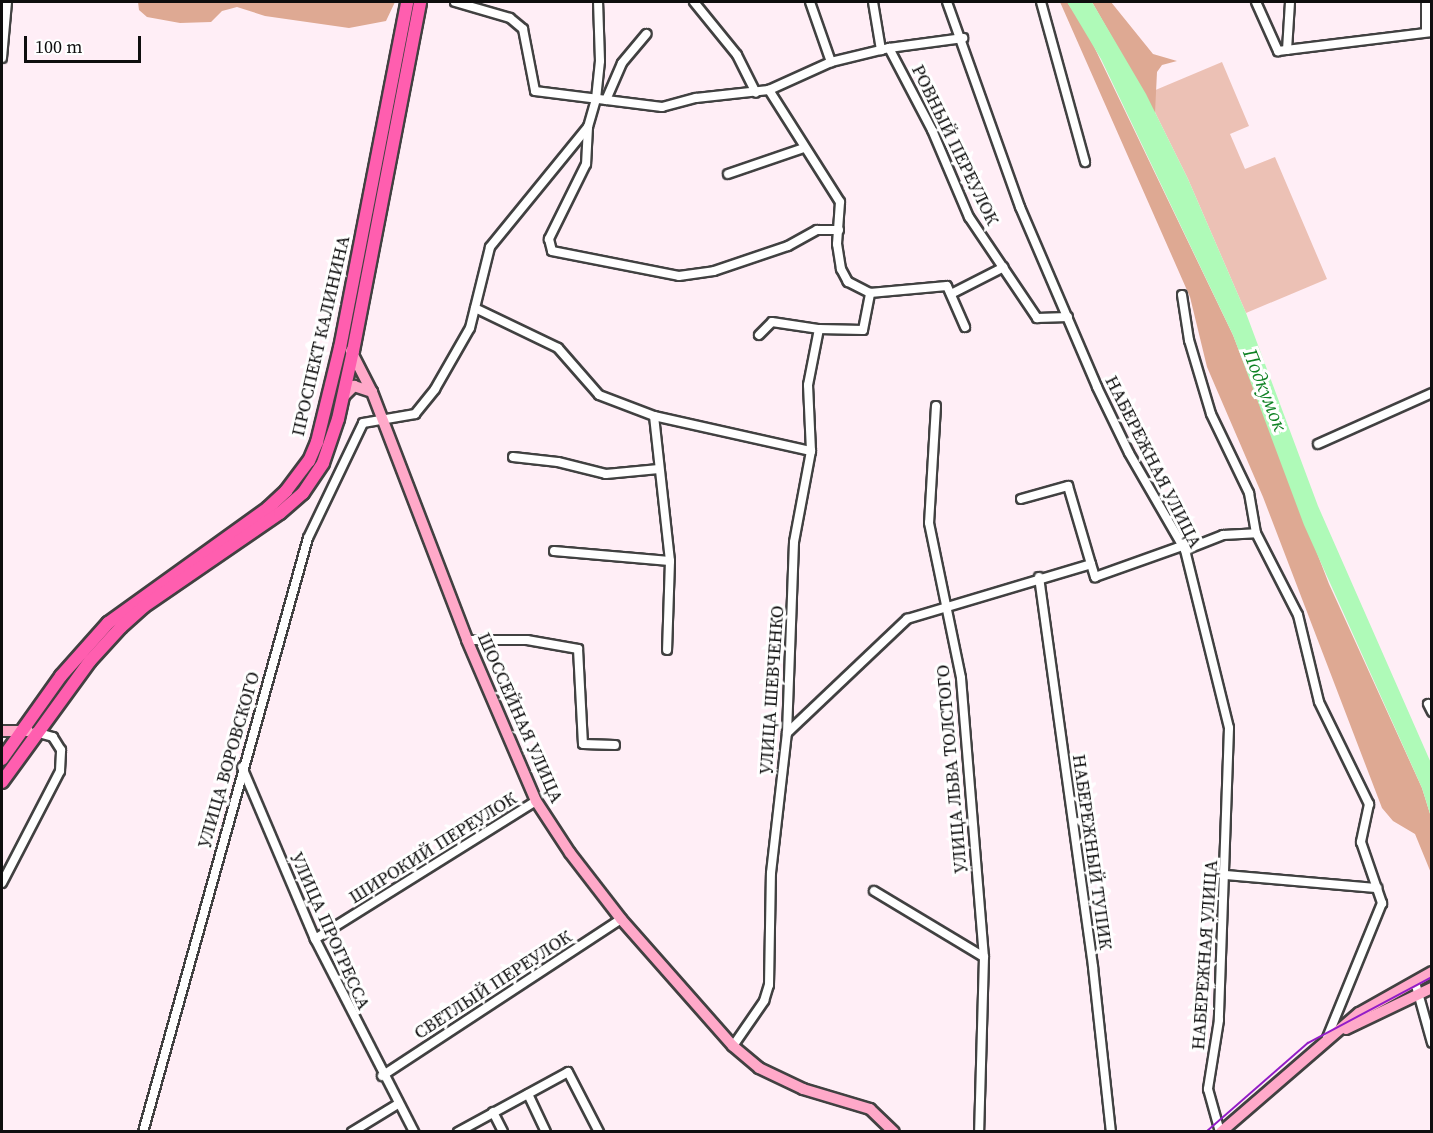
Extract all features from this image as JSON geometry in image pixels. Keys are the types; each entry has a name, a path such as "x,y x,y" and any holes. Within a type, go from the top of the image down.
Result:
{"main road":[{"name":"ПРОСПЕКТ КАЛИНИНА","path":"2,759 19,731 83,649 108,622 268,508 298,477 317,442 340,348 407,2"},
{"name":"ПРОСПЕКТ КАЛИНИНА","path":"2,782 36,732 90,661 143,607 257,530 303,493 330,447 352,351 420,2"},
{"path":"340,348 352,351"},
{"name":"ШОССЕЙНАЯ УЛИЦА","path":"352,351 372,392 467,640 536,801 621,919 733,1046 759,1068 778,1078 870,1109 894,1131"},
{"name":"ПРОСПЕКТ КАЛИНИНА","path":"342,400 354,386 372,392"},
{"path":"2,731 36,732"},
{"path":"1221,1131 1359,1013 1431,972"},
{"path":"1327,1038 1431,987"}],"street":[{"path":"2,58 7,2"},
{"path":"455,2 510,18 523,29 535,91 662,107 696,98 756,93 769,90 831,62 885,49 963,38"},
{"path":"598,2 600,61 596,99 588,127 585,164 548,245 552,251 679,276 714,271 788,246 817,230 839,230"},
{"path":"694,2 737,55 756,93"},
{"path":"810,2 831,62"},
{"name":"РОВНЫЙ ПЕРЕУЛОК","path":"873,2 885,49 932,130 969,217 1036,318 1068,317"},
{"name":"НАБЕРЕЖНАЯ УЛИЦА","path":"947,2 963,38 1020,207 1129,453 1184,548 1229,728 1227,875 1219,1020 1208,1089 1221,1131"},
{"path":"1041,2 1085,162"},
{"path":"1256,2 1278,51 1429,32 1426,2"},
{"path":"1287,50 1290,2"},
{"path":"606,100 622,63 646,34"},
{"path":"769,90 840,202 841,269 848,282 870,293 947,286 965,327"},
{"path":"381,417 415,414 447,369 470,328 490,247 588,127"},
{"path":"729,174 804,148"},
{"path":"951,294 1004,267"},
{"path":"759,335 772,322 819,329 863,330 870,293"},
{"path":"1182,295 1189,340 1211,414 1249,493 1256,533 1298,615 1319,702 1369,804 1362,842 1382,903 1327,1038"},
{"path":"475,308 558,348 599,395 654,416 810,451"},
{"name":"УЛИЦА ШЕВЧЕНКО","path":"733,1046 764,1001 769,986 771,873 787,733 794,542 810,451 808,385 819,329"},
{"path":"1318,444 1431,393"},
{"name":"УЛИЦА ЛЬВА ТОЛСТОГО","path":"936,406 929,523 961,678 984,957 979,1131"},
{"path":"654,416 670,561 667,650"},
{"name":"УЛИЦА ВОРОВСКОГО","path":"143,1131 242,767 308,538 363,423 381,417"},
{"path":"513,458 558,462 606,474 659,469"},
{"path":"1021,499 1068,486 1095,577 1223,535 1256,533"},
{"path":"554,552 670,561"},
{"path":"787,733 907,619 947,604 1092,564"},
{"name":"НАБЕРЕЖНЫЙ ТУПИК","path":"1039,578 1093,967 1111,1131"},
{"path":"467,640 527,639 578,649 583,744 615,745"},
{"path":"2,883 60,771 61,750 53,737 36,732"},
{"name":"УЛИЦА ПРОГРЕССА","path":"242,767 315,939 382,1076 414,1131"},
{"name":"ШИРОКИЙ ПЕРЕУЛОК","path":"315,939 536,801"},
{"path":"1227,875 1377,888"},
{"path":"874,891 984,957"},
{"name":"СВЕТЛЫЙ ПЕРЕУЛОК","path":"382,1076 621,919"},
{"path":"1415,982 1431,1043"},
{"path":"458,1131 568,1072 599,1131"},
{"path":"528,1094 546,1131"},
{"path":"352,1131 398,1104"},
{"path":"494,1112 503,1131"}],"shaded area":[{"path":"138,2 395,2 386,21 349,28 265,16 237,7 222,11 211,22 180,23 147,17 139,10"},
{"path":"1060,2 1067,2 1086,30 1233,335 1329,584 1422,788 1431,817 1431,873 1415,834 1393,821 1382,808 1263,497 1207,367 1190,297"},
{"path":"1092,2 1111,2 1153,54 1177,61 1162,65 1157,72 1155,113"},
{"path":"1222,62 1249,126 1230,134 1245,169 1275,157 1327,279 1246,313 1188,179 1146,94"}],"water":[{"name":"Подкумок","path":"1067,2 1092,2 1146,94 1188,179 1246,313 1318,506 1431,763 1431,817 1422,788 1304,525 1233,335 1101,59"}],"tram line":[{"path":"1206,1132 1308,1043 1432,977"}]}
